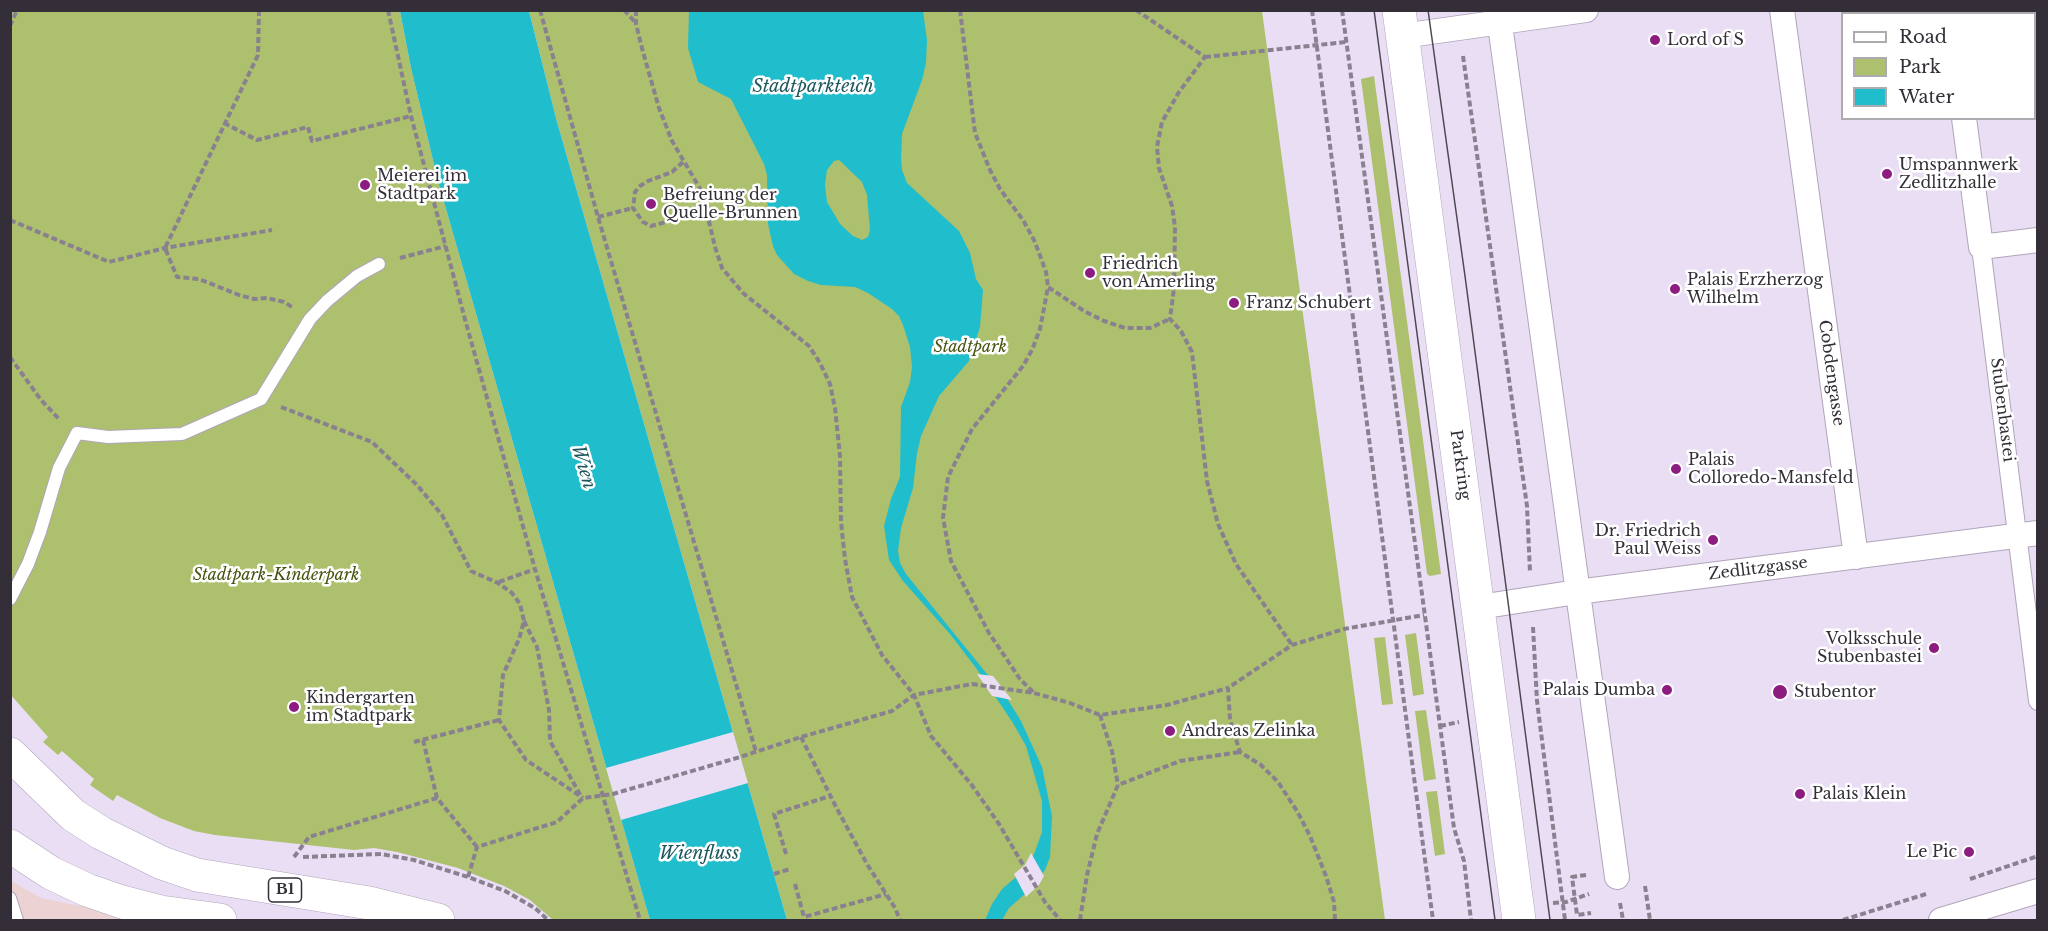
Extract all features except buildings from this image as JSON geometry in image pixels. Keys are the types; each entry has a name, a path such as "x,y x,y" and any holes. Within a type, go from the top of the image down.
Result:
{"main road":[{"name":"Parkring","path":"1400,23 1519,921"},
{"name":"B1","path":"10,754 73,815 101,833 162,863 207,877 369,903 438,921"},
{"path":"10,846 51,873 87,890 161,912 220,921"}],"street":[{"path":"1400,23 1586,10"},
{"name":"Cobdengasse","path":"1782,10 1856,557"},
{"path":"1499,16 1617,877"},
{"name":"Stubenbastei","path":"1964,120 1981,246 2028,534 2037,701"},
{"path":"1981,246 2037,240"},
{"name":"Zedlitzgasse","path":"1479,607 1577,592 2028,534"},
{"path":"1941,921 2037,891"}],"lane":[{"path":"10,599 25,572 40,532 59,468 77,433 108,437 182,434 261,399 310,319 327,301 357,276 379,264"},
{"path":"10,898 17,921"}],"path":[{"path":"10,26 17,10"},
{"path":"259,10 258,55 165,248 177,277 199,279 239,295 284,302 310,319"},
{"path":"388,10 411,116 535,569 640,921"},
{"path":"540,10 598,217 756,752"},
{"path":"624,10 636,24"},
{"path":"636,10 636,24 659,108 672,141 702,192 722,268 743,293 809,346 830,384 840,456 844,559 852,597 882,655 914,695 931,736 971,784 999,824 1060,921"},
{"path":"960,10 975,133 1000,189 1023,220 1035,242 1046,272 1047,287 1040,329 1032,350 1023,366 972,429 956,459 948,477 943,518 951,561 959,579 1007,662 1034,693"},
{"path":"1136,10 1205,57 1346,42"},
{"path":"1311,10 1433,921"},
{"path":"1342,10 1454,828 1464,861 1471,921"},
{"path":"1205,57 1179,92 1162,122 1157,147 1159,168 1172,206 1175,228 1174,288 1170,319 1181,331 1192,352 1207,481 1218,524 1236,564 1292,645"},
{"path":"1463,57 1527,506 1537,701 1565,921"},
{"path":"224,123 257,140 308,127 312,141 411,116"},
{"path":"684,162 672,172 640,186 636,192 633,208 643,222 651,226 666,222 689,210 706,206"},
{"path":"598,217 633,208"},
{"path":"10,220 109,262 165,248 272,230"},
{"path":"379,264 446,246"},
{"path":"1047,287 1084,311 1125,328 1150,328 1170,319"},
{"path":"10,357 53,414 77,433"},
{"path":"261,399 372,442 417,485 442,515 471,571 498,583 512,593 520,604 524,621 537,647 549,710 550,741 583,798"},
{"path":"498,583 535,569"},
{"path":"477,847 557,822 583,798 613,794 892,711 914,695 972,684 1034,693 1070,703 1100,715 1167,705 1228,688 1292,645 1344,629 1424,615"},
{"path":"524,621 519,639 503,675 499,720 526,760 583,798"},
{"path":"1228,688 1230,720 1240,752"},
{"path":"1080,921 1087,875 1097,834 1118,785 1112,751 1100,715"},
{"path":"414,742 499,720"},
{"path":"1440,726 1463,722"},
{"path":"801,737 830,796 867,864 895,908 900,921"},
{"path":"423,740 437,798 477,847"},
{"path":"1118,785 1180,761 1240,752 1254,760 1273,777 1310,836 1334,902 1335,921"},
{"path":"786,854 774,814 830,796"},
{"path":"294,857 309,837 437,798"},
{"path":"468,877 477,847"},
{"path":"285,858 381,854 414,860 468,877 520,898 548,921"},
{"path":"774,874 790,869"},
{"path":"1586,875 1572,877 1577,915 1591,913"},
{"path":"795,884 804,917 886,894"},
{"path":"1645,885 1650,921"},
{"path":"1553,903 1588,894"}],"shaded area":[{"path":"10,880 41,898 150,920 11,920"}],"green space":[{"name":"Stadtpark-Kinderpark","path":"10,11 400,11 438,181 650,920 553,920 530,900 504,886 458,868 397,852 374,848 354,850 194,831 160,818 117,795 113,801 90,785 94,779 62,751 58,755 43,742 48,737 10,694"},
{"name":"Stadtpark","path":"529,11 1262,11 1385,920 787,920 557,122"},
{"path":"1374,76 1441,574 1430,576 1427,574 1361,79"},
{"path":"1416,633 1424,694 1413,696 1405,635"},
{"path":"1385,637 1393,704 1382,705 1374,638"},
{"path":"1426,710 1436,779 1424,781 1415,711"},
{"path":"1437,791 1445,854 1435,856 1426,792"}],"water":[{"name":"Stadtparkteich","path":"689,10 923,11 927,40 926,63 902,134 902,170 907,183 959,231 970,253 976,279 983,290 980,327 969,361 939,396 921,436 913,488 901,528 898,551 900,563 906,574 1008,700 1021,721 1042,767 1052,816 1050,857 1045,870 1025,894 1009,908 1002,920 985,920 1002,889 1028,867 1042,832 1042,801 1026,746 1013,723 976,668 950,634 903,581 889,560 884,526 900,477 901,407 910,382 912,367 910,347 903,325 899,316 892,309 868,293 855,287 821,285 808,281 794,274 777,255 768,224 767,175 764,164 731,99 698,82 688,48","holes":["839,160 862,182 867,195 870,230 868,237 862,240 853,236 840,224 827,202 825,185 827,170 834,161"]},
{"name":"Wienfluss","path":"400,11 529,11 557,122 787,920 650,920 438,181"}],"pier":[{"path":"977,674 993,676 1012,700 992,696"},
{"path":"733,732 748,783 621,820 606,768"},
{"path":"1031,853 1044,876 1039,885 1026,897 1014,874 1025,865"}],"tram line":[{"path":"1374,10 1495,920"},
{"path":"1428,10 1550,920"}],"place":[{"name":"Lord of S","path":"1655,40"},
{"name":"Umspannwerk Zedlitzhalle","path":"1887,174"},
{"name":"Meierei im Stadtpark","path":"365,185"},
{"name":"Befreiung der Quelle-Brunnen","path":"651,204"},
{"name":"Friedrich von Amerling","path":"1090,273"},
{"name":"Palais Erzherzog Wilhelm","path":"1675,289"},
{"name":"Franz Schubert","path":"1234,303"},
{"name":"Palais Colloredo-Mansfeld","path":"1676,469"},
{"name":"Dr. Friedrich Paul Weiss","path":"1713,540"},
{"name":"Volksschule Stubenbastei","path":"1934,648"},
{"name":"Palais Dumba","path":"1667,690"},
{"name":"Stubentor","path":"1780,692"},
{"name":"Kindergarten im Stadtpark","path":"294,707"},
{"name":"Andreas Zelinka","path":"1170,731"},
{"name":"Palais Klein","path":"1800,794"},
{"name":"Le Pic","path":"1969,852"}],"water label":[{"name":"Wien","path":"583,467"}]}
